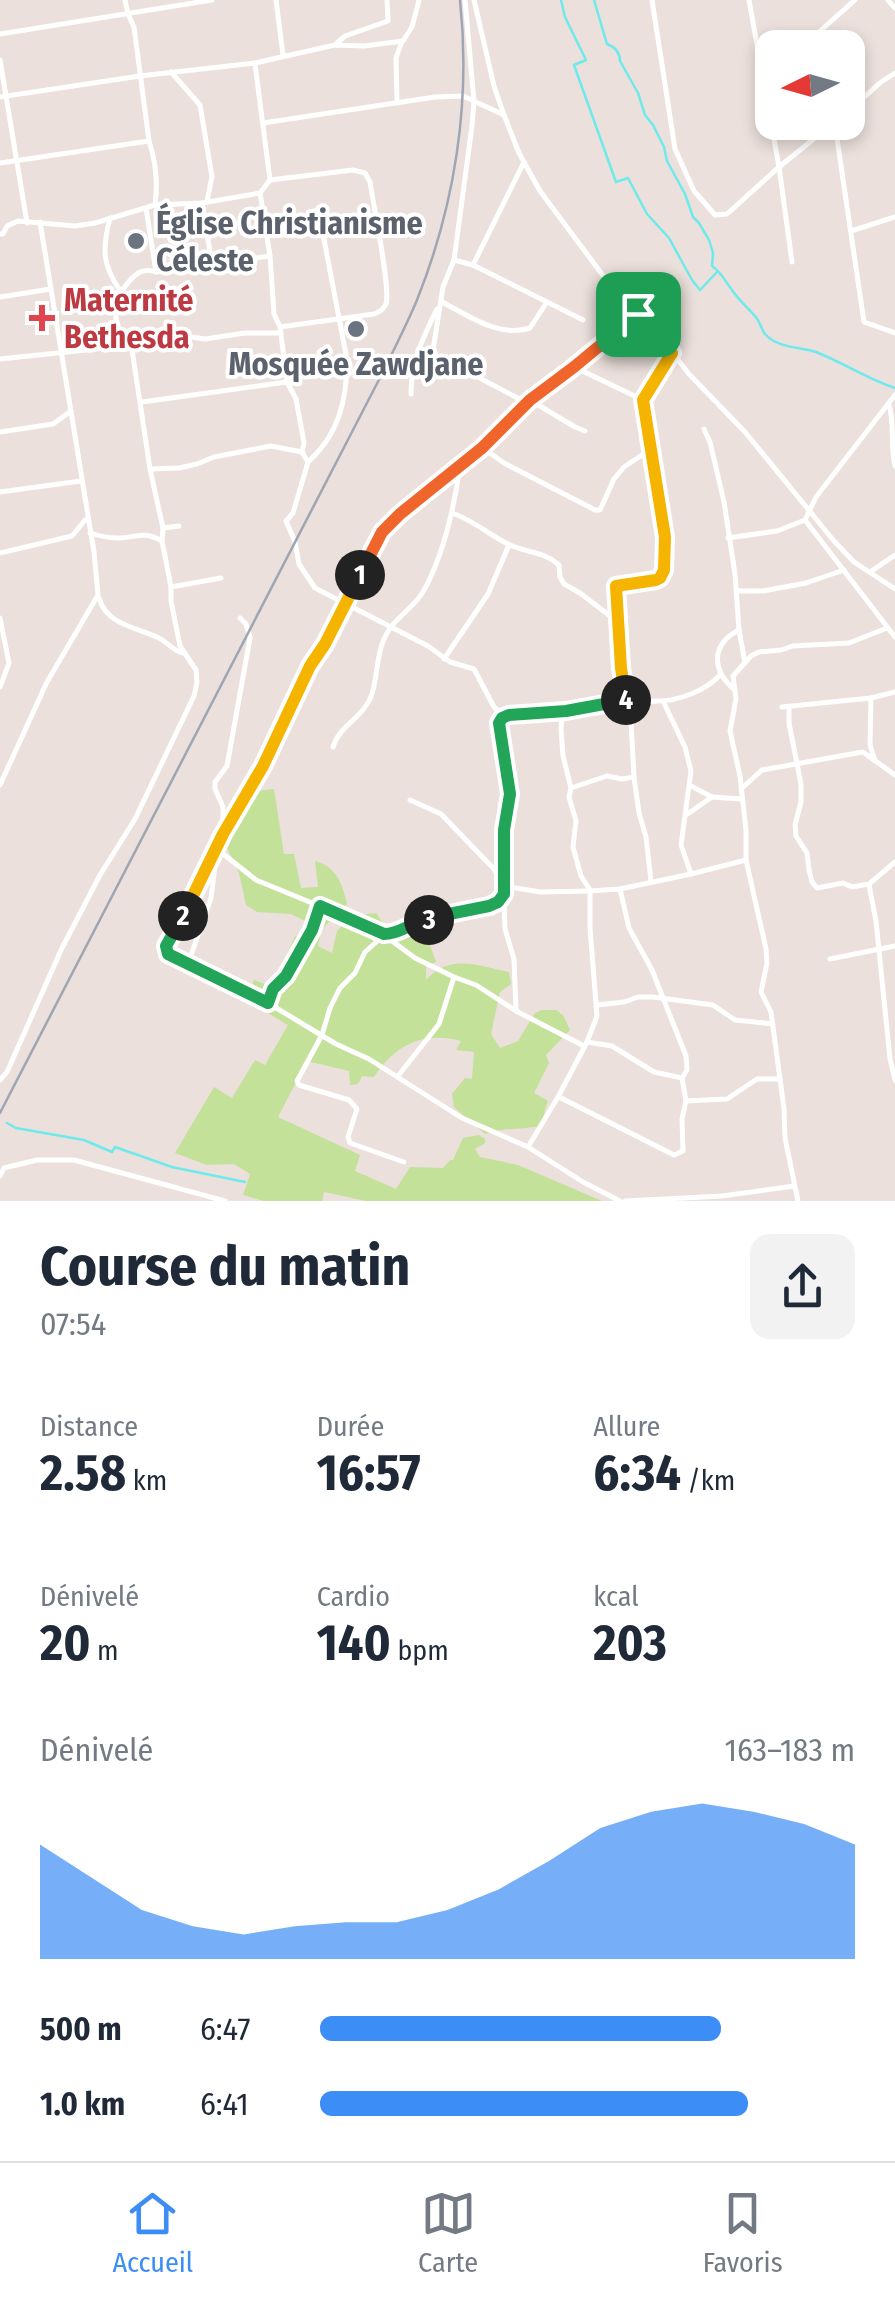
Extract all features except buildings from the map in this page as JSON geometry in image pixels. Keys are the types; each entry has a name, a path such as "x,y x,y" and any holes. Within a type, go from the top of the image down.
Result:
{"street":[{"path":"126,0 134,26 156,176 155,205"},
{"path":"0,34 212,0"},
{"path":"276,0 282,56"},
{"path":"335,44 345,36 388,22 386,0"},
{"path":"3,97 255,63 335,44 364,46 402,41 412,27 419,0"},
{"path":"465,0 474,101 454,260 443,286 434,354 586,430"},
{"path":"474,0 504,115 540,191 610,284 745,432 844,551 895,589"},
{"path":"652,0 675,148 688,180 715,215 723,216 813,140"},
{"path":"749,0 755,36"},
{"path":"821,30 855,0"},
{"path":"888,0 895,8"},
{"path":"397,103 396,58 402,41"},
{"path":"0,60 26,222"},
{"path":"0,234 18,221 75,226 155,205 260,193 270,180 255,63"},
{"path":"172,72 200,105 212,178 205,202 212,265"},
{"path":"865,98 895,72"},
{"path":"263,124 463,96 504,115"},
{"path":"774,140 792,262"},
{"path":"838,140 864,322 895,332"},
{"path":"0,163 149,142"},
{"path":"473,264 524,162"},
{"path":"0,359 178,335 205,339 280,330 380,312 386,303 386,285 368,176 353,170 270,180"},
{"path":"260,193 274,314 288,382 296,399 302,452 308,462 293,513 286,521 299,564 322,592 434,649 444,659 474,669 497,712 510,794 504,830 504,894 505,929 514,958 516,1010"},
{"path":"146,208 156,272"},
{"path":"308,462 338,422 346,394 348,360 318,208"},
{"path":"110,218 104,242 105,264 121,292"},
{"path":"851,231 895,218"},
{"path":"40,222 102,610 183,653"},
{"path":"0,1080 12,1062 62,948 102,871 135,819 194,696 197,682 196,670 183,653 171,601 163,528 131,343 119,333 117,303 121,292 141,270 156,272 270,256"},
{"path":"454,260 473,264 583,320"},
{"path":"0,297 51,288"},
{"path":"440,304 510,332 530,328 547,302"},
{"path":"411,394 418,346 440,304"},
{"path":"638,314 528,401 482,448 388,525 310,666 263,766 166,946 168,954 268,1003 398,1076 462,1118 528,1147 583,1182 623,1201 722,1196 794,1186"},
{"path":"626,700 616,586 656,580 664,570 665,537 643,400 672,353"},
{"path":"574,367 643,400"},
{"path":"141,402 288,382"},
{"path":"805,520 808,510 895,395"},
{"path":"889,404 894,419 895,466"},
{"path":"0,432 54,424 72,410"},
{"path":"704,429 719,477 746,663"},
{"path":"150,469 179,468 271,446 302,452"},
{"path":"482,448 595,510 604,506 610,484 624,467 651,449"},
{"path":"332,747 335,738 370,699 378,654 391,626 421,596 444,541 460,466"},
{"path":"0,492 81,481"},
{"path":"451,513 470,520 509,545 552,559 559,565 564,584 618,622"},
{"path":"0,553 72,536 87,517"},
{"path":"728,538 777,531 805,520"},
{"path":"805,520 895,637"},
{"path":"163,528 180,526"},
{"path":"90,534 120,538 150,534 162,541"},
{"path":"444,659 488,594 509,545"},
{"path":"870,572 895,555"},
{"path":"737,592 763,591 844,570"},
{"path":"170,587 222,578"},
{"path":"0,785 47,682 98,595"},
{"path":"0,618 9,663 0,687"},
{"path":"223,834 223,807 215,782 227,766 250,638 240,618"},
{"path":"798,1201 785,1138 771,1012 761,992 766,949 746,860 746,830 730,726 736,690 734,673 758,652 849,642 887,628"},
{"path":"736,690 720,675 717,660 728,637 739,630"},
{"path":"497,712 509,715 566,711 626,700 663,700 701,690 720,675"},
{"path":"895,692 786,707 801,784 796,836 807,853 812,882 817,888 869,884 895,862"},
{"path":"871,698 870,746 876,764"},
{"path":"636,699 637,709 631,722 634,776 651,881"},
{"path":"663,700 690,760 691,786 681,844 691,874"},
{"path":"528,1147 594,1026 597,1005 590,891 580,876 573,846 576,821 563,756 561,729 566,711"},
{"path":"499,723 509,715"},
{"path":"741,789 762,770 863,752 895,775"},
{"path":"571,788 606,776 634,776"},
{"path":"691,786 712,797 742,800"},
{"path":"686,815 712,797"},
{"path":"410,800 442,814 494,869 504,886"},
{"path":"217,848 256,880 384,934 415,958 476,985 516,1010 585,1044 612,1046 654,1072 682,1078"},
{"path":"188,964 211,898 217,848"},
{"path":"504,886 540,892 620,889 746,860"},
{"path":"869,884 895,1080"},
{"path":"558,1097 674,1155 683,1151 686,1101 682,1078 686,1056 652,970 629,928 620,889"},
{"path":"404,1162 350,1144 348,1137 357,1109 350,1100 297,1083 340,988 355,973 365,952 384,934 417,921 489,906 504,894"},
{"path":"268,1003 312,930 320,906"},
{"path":"830,960 895,946"},
{"path":"398,1076 439,1024 454,976"},
{"path":"597,1005 638,997 714,1005 735,1020 772,1024"},
{"path":"886,1008 895,1010"},
{"path":"686,1101 727,1099 757,1079 780,1079"},
{"path":"0,1176 4,1168 37,1160 74,1160 225,1201"}],"green space":[{"path":"274,789 284,854 294,854 301,888 318,887 315,861 333,872 345,896 347,904 322,929 318,946 332,953 337,931 351,916 376,913 388,930 404,933 423,926 436,962 426,966 426,980 454,964 509,972 511,984 500,992 491,1034 500,1048 518,1041 535,1013 542,1010 556,1010 563,1015 570,1030 546,1055 549,1063 534,1093 548,1101 540,1126 485,1134 454,1107 452,1094 465,1078 472,1079 474,1052 456,1050 461,1041 447,1038 411,1043 391,1056 374,1077 362,1076 353,1085 349,1071 307,1061 278,1117 360,1155 355,1171 396,1189 410,1167 443,1168 453,1160 463,1138 479,1135 485,1139 475,1149 480,1157 518,1165 602,1201 366,1201 324,1192 322,1201 264,1201 243,1195 250,1174 234,1164 207,1165 175,1153 214,1087 232,1098 255,1060 265,1065 288,1025 246,1000 254,980 273,987 295,936 302,939 309,923 291,914 257,912 246,905 239,873 225,844 255,791"}],"waterway":[{"path":"561,0 586,60 574,65 616,182 628,178 647,214 669,238 700,290 717,272"},
{"path":"594,0 607,44 618,52 693,217 709,240 712,266 770,339 816,352 895,388"},
{"path":"7,1123 84,1140 112,1152 115,1147 172,1167 245,1182"}],"railway":[{"path":"0,1113 417,300 441,227 457,153 463,77 460,0"}],"place":[{"name":"Église Christianisme Céleste","path":"136,241"},
{"name":"Maternité Bethesda","path":"42,318"},
{"name":"Mosquée Zawdjane","path":"356,329"}],"route":[{"path":"638,314 672,353 643,400 665,537 664,570 656,580 616,586 626,700 598,707 509,715 499,723 510,781 504,830 504,894 489,906 417,921 392,934 320,906 312,930 268,1003 174,958 165,950 166,946 382,532 428,489 496,436 530,400 638,314"}]}
